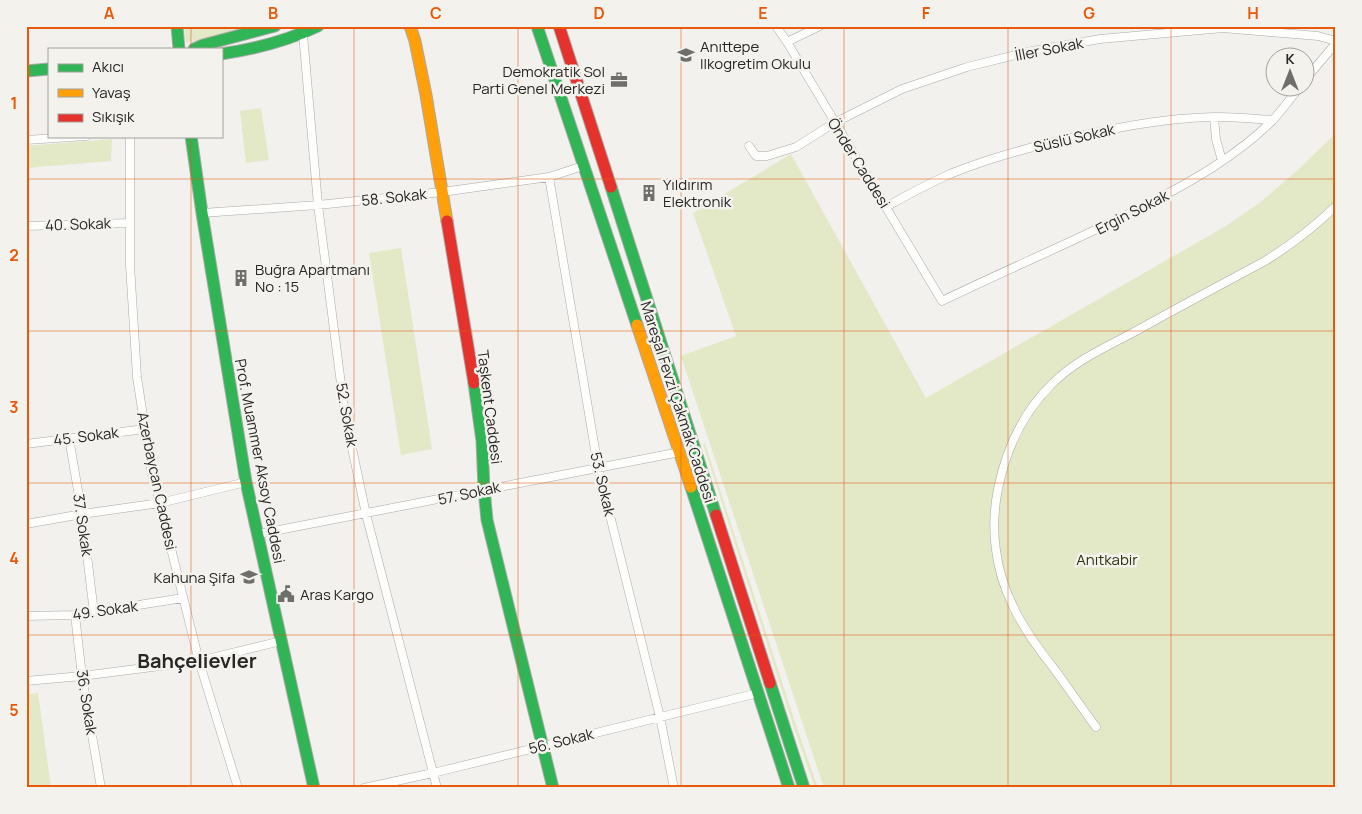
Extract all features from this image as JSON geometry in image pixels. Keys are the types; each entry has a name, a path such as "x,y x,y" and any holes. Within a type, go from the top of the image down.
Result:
{"street":[{"path":"177,26 179,48"},
{"path":"196,48 275,26"},
{"path":"222,54 304,34 318,26"},
{"name":"Taşkent Caddesi","path":"410,26 415,40 426,95 482,441 484,489 488,520 553,788"},
{"name":"Mareşal Fevzi Çakmak Caddesi","path":"537,26 680,452 758,693 785,787"},
{"name":"Mareşal Fevzi Çakmak Caddesi","path":"558,26 804,788"},
{"name":"Önder Caddesi","path":"776,26 942,301"},
{"path":"787,42 820,26"},
{"name":"İller Sokak","path":"749,146 756,156 767,156 796,147 834,123 902,89 977,65 1068,44 1100,39 1223,28 1318,36 1336,42"},
{"name":"52. Sokak","path":"304,34 318,205 345,415 366,514 437,788"},
{"path":"1314,69 1336,42"},
{"path":"26,71 48,69"},
{"name":"Ergin Sokak","path":"942,301 1102,227 1193,180 1239,149 1273,120 1291,98"},
{"path":"1214,118 1216,139 1222,161"},
{"name":"Süslü Sokak","path":"886,207 950,174 995,158 1054,142 1130,126 1178,119 1273,120"},
{"path":"26,140 51,138"},
{"name":"Azerbaycan Caddesi","path":"130,138 130,265 137,377 151,468 199,661 238,788"},
{"name":"Prof. Muammer Aksoy Caddesi","path":"191,138 246,482 314,788"},
{"name":"58. Sokak","path":"202,213 318,205 442,192 548,177 583,166"},
{"name":"53. Sokak","path":"548,177 598,467 660,716 674,788"},
{"path":"1096,727 1026,631 1012,606 1005,588 997,558 994,519 1002,472 1011,447 1028,414 1046,390 1063,374 1096,352 1265,261 1309,230 1336,206"},
{"name":"40. Sokak","path":"26,226 130,223"},
{"name":"45. Sokak","path":"26,444 145,429"},
{"name":"37. Sokak","path":"69,438 82,514 94,613"},
{"name":"57. Sokak","path":"258,534 680,452"},
{"path":"26,524 160,503 246,482"},
{"name":"49. Sokak","path":"26,616 94,613 183,598"},
{"name":"36. Sokak","path":"75,615 82,676 101,788"},
{"path":"26,681 199,661 280,641"},
{"name":"56. Sokak","path":"364,788 433,773 758,693"}],"green space":[{"path":"184,26 253,26 186,43"},
{"path":"261,108 269,160 246,163 240,111"},
{"name":"Anıtkabir","path":"1336,133 1336,788 824,788 681,356 736,336 693,213 791,154 926,398 1226,226 1262,201"},
{"path":"112,139 111,161 26,168 26,146"},
{"path":"401,248 432,449 401,455 369,253"},
{"path":"705,443 818,788 815,788 793,725 703,444"},
{"path":"38,693 51,788 28,788 26,771 26,695"}],"traffic: fast":[{"path":"177,26 179,48"},
{"path":"196,48 275,26"},
{"path":"222,54 271,44 318,26"},
{"path":"537,26 637,325"},
{"path":"26,71 48,69"},
{"path":"191,138 246,482 314,788"},
{"path":"611,187 716,515"},
{"path":"474,383 482,441 487,520 553,788"},
{"path":"691,487 789,788"},
{"path":"770,683 804,788"}],"traffic: slow":[{"path":"410,26 426,95 447,221"},
{"path":"637,325 691,487"}],"traffic: jam":[{"path":"559,26 611,187"},
{"path":"447,221 474,383"},
{"path":"716,515 770,683"}],"place":[{"name":"Anıttepe Ilkogretim Okulu","path":"686,55"},
{"name":"Demokratik Sol Parti Genel Merkezi","path":"619,80"},
{"name":"Yıldırım Elektronik","path":"649,193"},
{"name":"Buğra Apartmanı No : 15","path":"241,278"},
{"name":"Kahuna Şifa","path":"249,577"},
{"name":"Aras Kargo","path":"286,594"}],"district":[{"name":"Bahçelievler","path":"197,660"}]}
